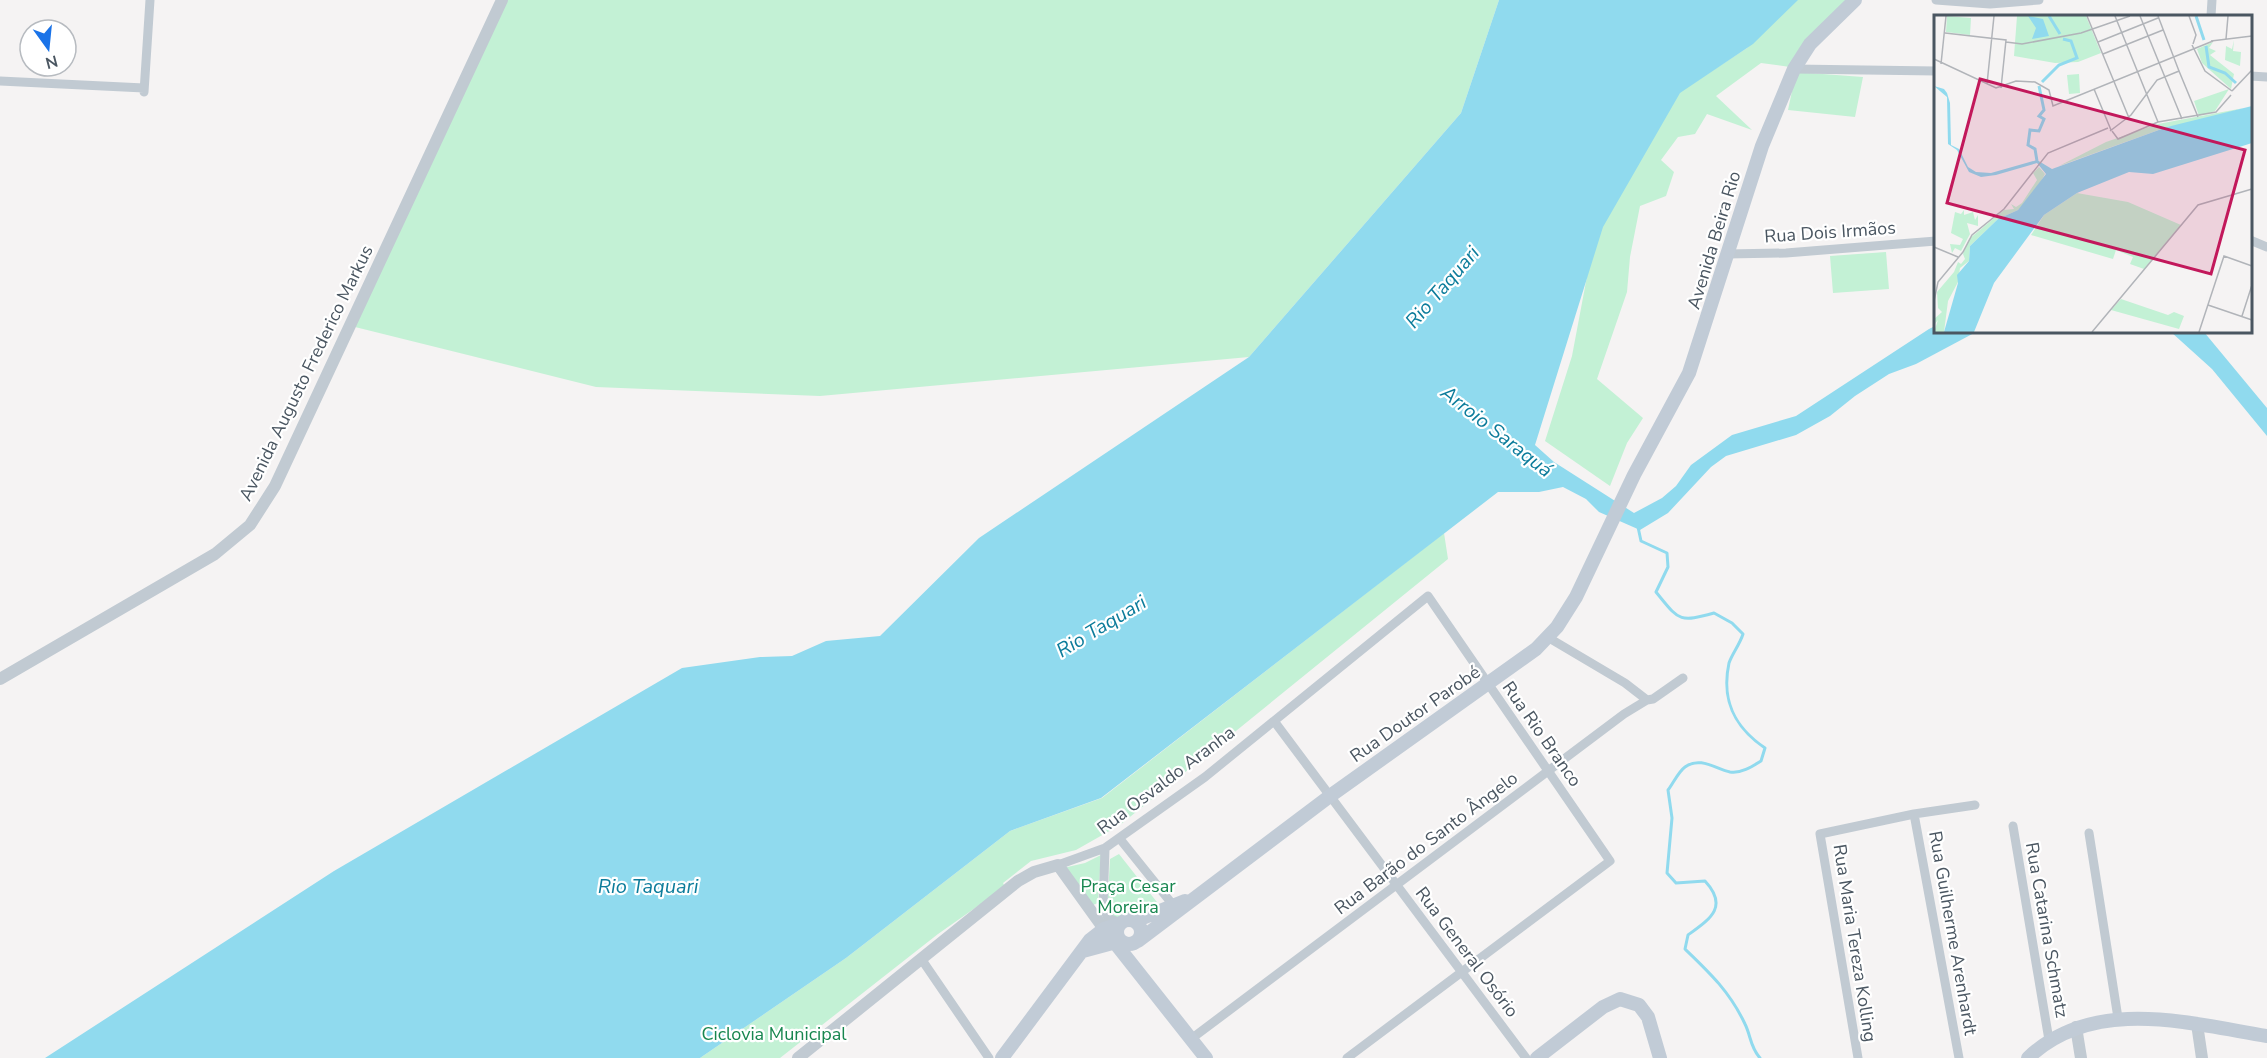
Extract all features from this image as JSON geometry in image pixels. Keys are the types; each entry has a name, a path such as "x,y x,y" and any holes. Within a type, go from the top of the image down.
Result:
{"main road":[{"name":"Avenida Beira Rio","path":"1610,525 1689,373 1762,146 1794,69 1810,44 1855,0"},
{"name":"Rua Doutor Parobé","path":"1136,942 1330,796 1487,685 1549,638 1576,597 1610,525"},
{"name":"Rua Doutor Parobé","path":"1135,921 1198,896"},
{"path":"1002,1058 1090,940 1104,929 1127,919 1135,921 1141,930 1136,942 1136,970"},
{"path":"1117,942 1116,930 1119,924"},
{"path":"1104,929 1117,942 1136,970 1206,1058"},
{"path":"1083,951 1117,942 1127,944 1136,942"},
{"path":"1537,1058 1603,1007 1620,999 1639,1005 1648,1017 1660,1058"},
{"path":"2028,1058 2049,1040 2076,1027 2118,1018 2197,1024 2267,1036"}],"street":[{"path":"0,81 144,90 150,0"},
{"name":"Avenida Augusto Frederico Markus","path":"0,679 215,554 238,537 255,519 275,486 502,0"},
{"path":"1936,0 1990,4 2039,0"},
{"path":"2211,15 2212,0"},
{"path":"1794,69 1934,71"},
{"name":"Rua Dois Irmãos","path":"1727,254 1786,253 1934,241"},
{"path":"2252,241 2267,247"},
{"name":"Rua Rio Branco","path":"1428,596 1610,861 1462,972"},
{"name":"Rua Osvaldo Aranha","path":"798,1058 1018,881 1034,872 1083,859 1106,848 1205,777 1428,596"},
{"path":"1549,638 1625,683 1647,700"},
{"name":"Rua Barão do Santo Ângelo","path":"1191,1039 1549,771 1647,700 1653,699 1683,678"},
{"name":"Rua General Osório","path":"1274,721 1526,1058"},
{"path":"1914,814 1975,806"},
{"name":"Rua Maria Tereza Kolling","path":"1858,1058 1821,834 1914,814"},
{"name":"Rua Guilherme Arenhardt","path":"1914,814 1959,1058"},
{"name":"Rua Catarina Schmatz","path":"2013,826 2049,1040"},
{"path":"2089,833 2118,1018"},
{"path":"1120,838 1173,905"},
{"path":"1106,848 1103,908 1108,918 1119,924"},
{"path":"1058,866 1104,929"},
{"path":"922,960 989,1058"},
{"path":"1347,1058 1462,972"},
{"path":"2197,1024 2202,1058"},
{"path":"2076,1027 2081,1058"}],"green space":[{"path":"502,0 1499,0 1461,113 1249,357 820,396 596,387 351,326"},
{"path":"1797,0 1850,0 1790,67 1761,63 1716,96 1752,130 1707,114 1695,134 1678,137 1661,160 1674,172 1666,196 1640,206 1630,257 1627,292 1597,379 1643,418 1627,443 1610,486 1545,441 1572,356 1598,218 1680,92 1747,48"},
{"path":"1796,72 1863,77 1855,117 1788,110"},
{"path":"1886,252 1889,289 1833,293 1830,256"},
{"name":"Ciclovia Municipal","path":"1444,533 1448,559 1120,825 1076,850 1031,861 1003,883 1005,887 938,934 780,1058 700,1058 846,958 1010,831 1102,798"},
{"name":"Praça Cesar Moreira","path":"1119,854 1160,906 1113,920 1107,912 1110,859"},
{"path":"1101,855 1098,903 1093,905 1063,868 1085,863"}],"water":[{"name":"Rio Taquari","path":"1499,0 1798,0 1753,44 1680,93 1603,227 1535,445 1554,462 1634,513 1662,498 1676,486 1691,465 1732,435 1796,416 1929,329 1934,326 1934,333 1974,333 1916,364 1889,374 1830,416 1796,435 1726,456 1711,467 1668,513 1640,530 1599,512 1586,499 1563,487 1539,492 1498,492 1101,798 1010,831 846,958 700,1058 45,1058 334,871 682,668 760,657 792,656 826,641 880,636 979,538 1249,357 1461,113"},
{"path":"2172,333 2205,333 2267,408 2267,436 2212,369"}],"waterway":[{"path":"1638,527 1641,541 1667,553 1668,567 1656,592 1675,614 1680,617 1693,618 1714,613 1732,623 1743,634 1729,663 1727,689 1732,712 1738,722 1754,740 1765,748 1761,761 1738,772 1730,772 1702,763 1691,764 1680,772 1668,790 1672,818 1667,873 1676,883 1705,881 1712,890 1716,898 1714,912 1688,935 1685,949 1711,975 1733,1002 1745,1024 1754,1050 1760,1058"}],"water label":[{"name":"Arroio Saraquá","path":"1497,431"}]}
